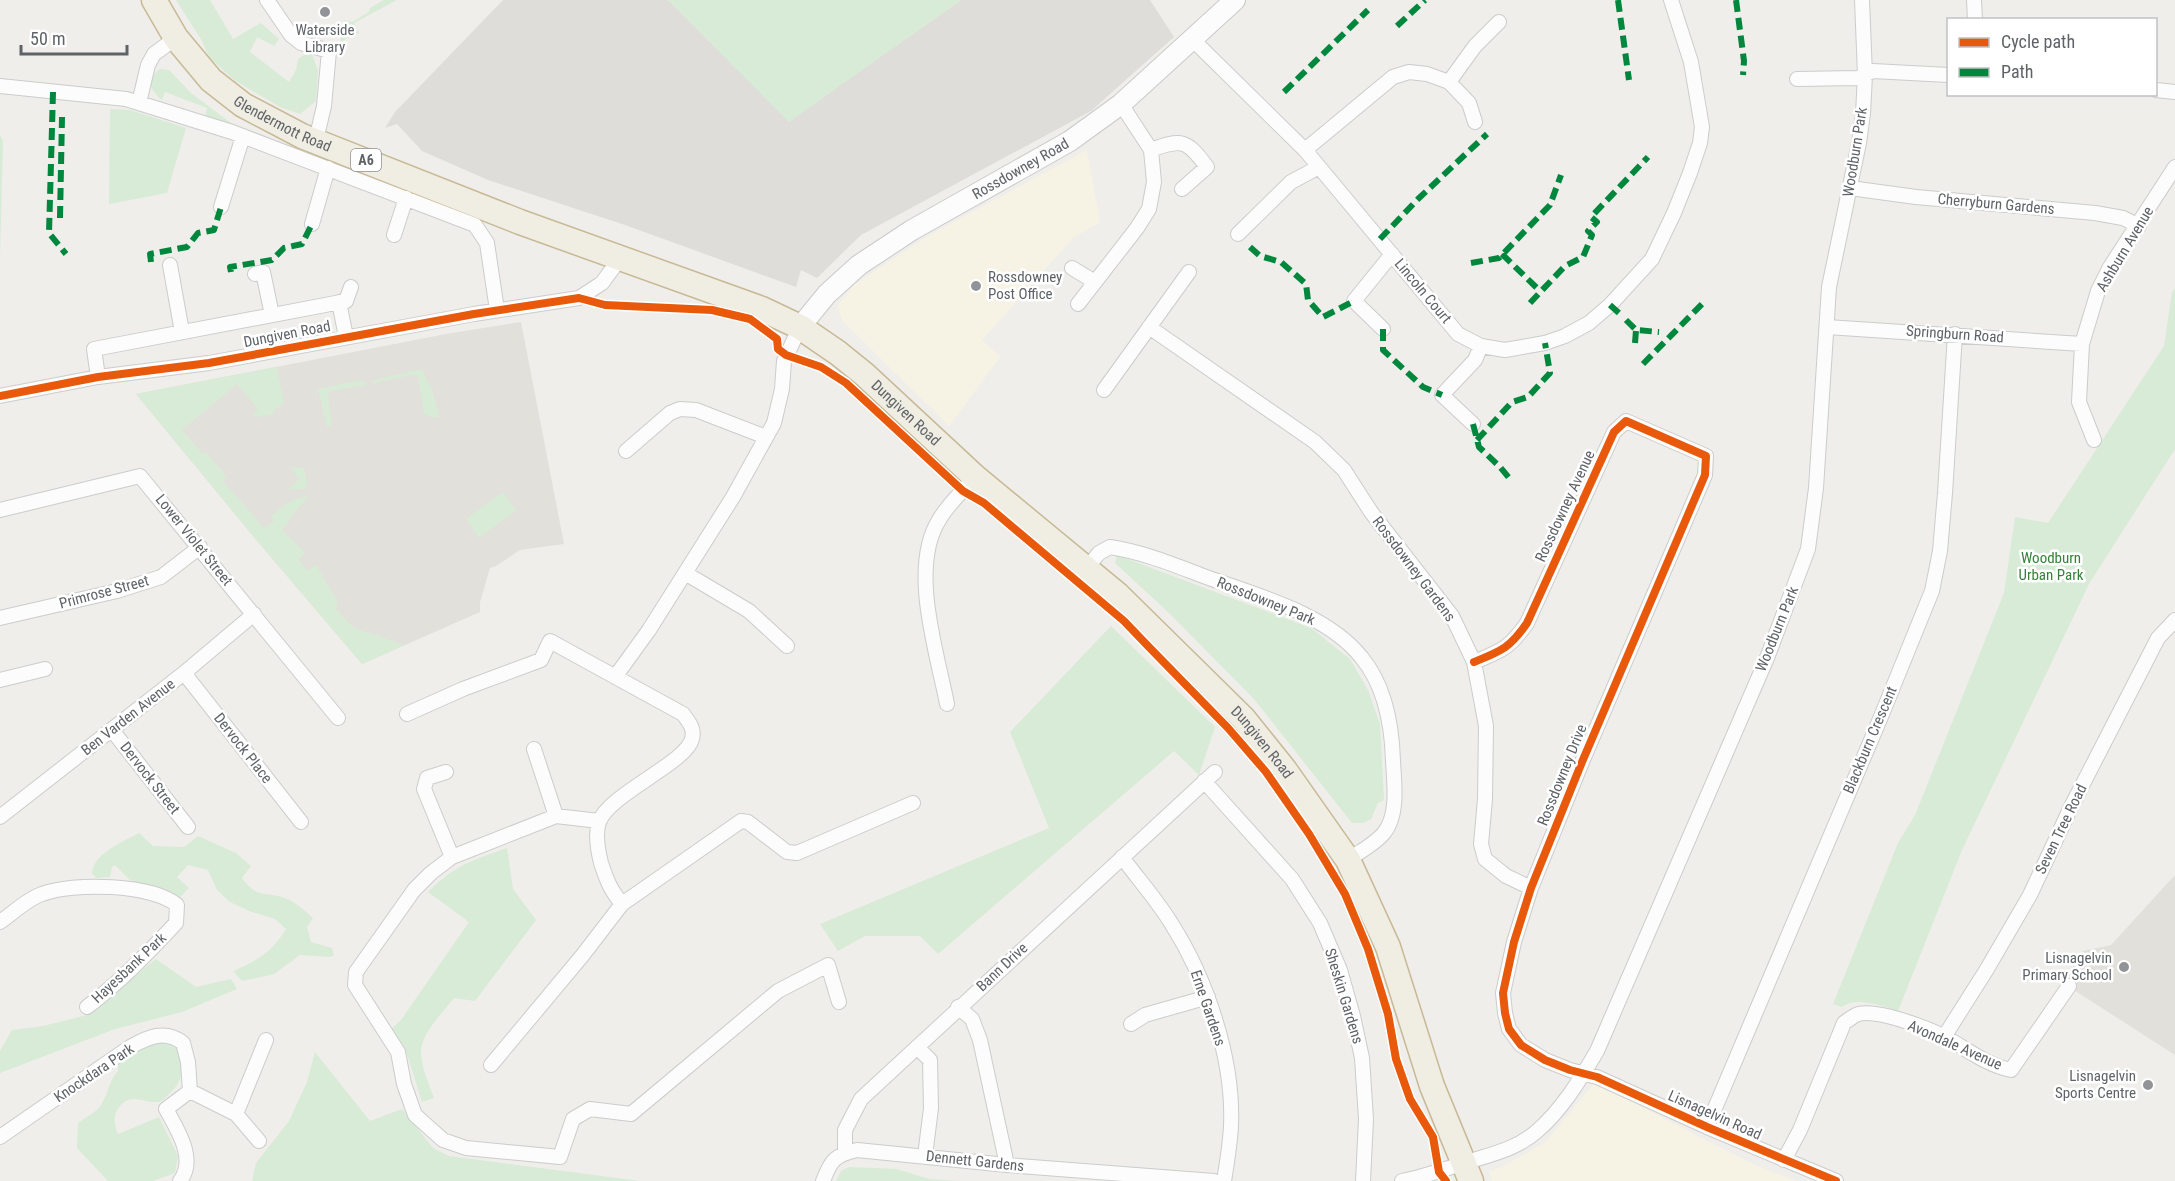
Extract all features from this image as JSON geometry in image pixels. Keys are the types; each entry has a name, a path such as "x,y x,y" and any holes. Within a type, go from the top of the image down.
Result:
{"highway":[{"name":"Glendermott Road","path":"154,0 176,38 211,80 243,105 302,136 520,222 621,257"},
{"name":"Dungiven Road","path":"621,257 762,309 800,327 838,353 864,374 975,477 1118,595 1243,718 1284,769 1348,860 1388,947 1432,1086 1468,1172"}],"main road":[{"name":"Rossdowney Road","path":"800,327 827,294 859,265 912,230 1070,141 1121,104 1235,0"}],"street":[{"path":"267,0 291,35 302,43 329,51 324,106 316,140"},
{"name":"Lincoln Court","path":"1193,40 1305,150 1458,334 1481,346 1505,350 1545,344 1566,336 1589,323 1620,297 1652,259 1674,213 1700,143 1702,127 1691,62 1671,0"},
{"name":"Woodburn Park","path":"1468,1172 1535,1133 1557,1110 1583,1074 1602,1040 1762,669 1808,549 1816,488 1829,287 1859,143 1865,75 1862,0"},
{"path":"1974,0 1975,18"},
{"path":"1449,82 1475,46 1499,22"},
{"path":"140,103 148,65 154,54 176,38"},
{"path":"1797,79 1858,78 1873,71 1947,75"},
{"path":"1305,150 1393,77 1409,72 1427,74 1449,82 1469,103 1475,122"},
{"path":"0,86 126,99 140,103 243,136 475,225 487,243 497,310"},
{"path":"2157,90 2175,92"},
{"path":"1078,304 1149,209 1154,182 1151,150 1121,104"},
{"path":"221,207 243,136"},
{"path":"1151,150 1180,142 1194,149 1207,166 1182,189"},
{"path":"1238,234 1291,182 1320,167"},
{"name":"Ashburn Avenue","path":"2094,440 2079,402 2082,344 2098,291 2110,267 2139,226 2175,167"},
{"path":"312,224 328,168"},
{"name":"Cherryburn Gardens","path":"1850,188 1916,197 2095,213 2123,218 2139,226"},
{"path":"394,235 406,198"},
{"path":"1383,330 1353,301 1392,254"},
{"name":"Dungiven Road","path":"0,396 98,377 209,363 497,310 579,298 602,283 621,257"},
{"path":"170,265 182,332"},
{"path":"1072,268 1095,282"},
{"path":"255,274 264,272 272,315"},
{"path":"1104,390 1189,272"},
{"path":"98,377 94,349 346,301 351,287"},
{"path":"339,302 346,337"},
{"path":"615,677 650,630 733,497 774,423 782,389 784,362 800,327"},
{"name":"Rossdowney Gardens","path":"1149,327 1315,442 1344,470 1371,512 1452,615 1474,662 1486,726 1485,799 1481,844 1485,859 1506,876 1531,888"},
{"name":"Springburn Road","path":"1827,327 2082,344"},
{"name":"Blackburn Crescent","path":"1707,1127 1932,591 1940,551 1946,493 1954,334"},
{"path":"1473,424 1442,395 1474,360 1481,346"},
{"path":"626,451 670,413 680,409 696,410 766,437"},
{"name":"Rossdowney Avenue","path":"1474,662 1500,651 1515,641 1527,623 1614,432 1626,421 1706,456"},
{"name":"Rossdowney Drive","path":"1583,1074 1545,1060 1521,1045 1509,1029 1503,993 1514,942 1531,888 1582,762 1705,475 1706,456"},
{"name":"Lower Violet Street","path":"0,510 140,476 338,718"},
{"path":"947,704 924,581 928,545 939,520 975,477"},
{"name":"Primrose Street","path":"0,618 117,591 161,577 200,547"},
{"name":"Rossdowney Park","path":"1087,568 1110,547 1133,550 1267,599 1319,622 1351,645 1364,659 1377,685 1389,718 1393,756 1393,814 1385,832 1348,860"},
{"path":"685,573 750,611 787,646"},
{"name":"Ben Varden Avenue","path":"0,817 184,673 254,614"},
{"name":"Seven Tree Road","path":"1944,1037 2030,895 2071,807 2158,638 2175,620"},
{"path":"407,714 462,689 541,660 550,641 683,714 692,725 692,740 683,752 611,806 599,821 597,849 609,887 622,904"},
{"path":"0,680 45,669"},
{"name":"Dervock Place","path":"184,673 301,822"},
{"name":"Dervock Street","path":"112,730 188,827"},
{"path":"534,749 556,816"},
{"path":"446,772 427,778 424,789 452,857"},
{"name":"Bann Drive","path":"845,1153 845,1130 861,1099 958,1007 1210,777"},
{"name":"Sheskin Gardens","path":"1210,777 1292,879 1320,923 1340,970 1362,1058 1366,1119 1363,1181"},
{"path":"491,1065 622,904 741,820 748,822 788,852 797,852 913,803"},
{"path":"599,821 556,816 452,857 414,890 356,972 355,985 398,1052 404,1084 415,1115 443,1140 466,1148 560,1157 573,1119 590,1109 630,1114 778,991 828,964 839,1002"},
{"name":"Erne Gardens","path":"1122,857 1171,922 1190,956 1208,997 1229,1073 1231,1126 1224,1181"},
{"name":"Hayesbank Park","path":"0,922 41,894 58,890 120,888 148,891 168,897 177,905 176,923 128,973 87,1007"},
{"name":"Avondale Avenue","path":"1784,1160 1800,1130 1844,1023 1857,1014 1877,1013 1944,1037 1996,1067 2012,1070 2069,986"},
{"path":"1131,1024 1144,1015 1208,997"},
{"path":"958,1007 972,1019 980,1040 1006,1165"},
{"name":"Knockdara Park","path":"0,1137 148,1037 167,1035 183,1043 188,1062 190,1091"},
{"path":"236,1114 266,1040"},
{"path":"917,1047 930,1060 931,1108 925,1156"},
{"name":"Lisnagelvin Road","path":"1583,1074 1597,1077 1707,1127 1836,1181"},
{"path":"180,1181 185,1175 187,1154 166,1109 190,1091 236,1114 259,1141"},
{"name":"Dennett Gardens","path":"845,1153 857,1150 1006,1165 1214,1181"},
{"path":"823,1181 832,1159 845,1153"},
{"path":"1402,1181 1431,1174 1468,1172"}],"shaded area":[{"path":"503,0 668,0 789,121 961,0 1150,0 1174,37 1091,111 861,235 817,278 801,270 796,287 625,225 488,180 422,151 397,124 385,128 395,112"},
{"path":"1087,150 1100,222 1073,238 982,340 1000,357 949,426 842,320 838,305 855,284 930,235"},
{"path":"521,322 564,544 520,550 490,568 480,602 480,612 362,664 136,394 446,334"},
{"name":"Lisnagelvin Primary School","path":"2175,875 2175,1055 2063,983 2083,951 2111,945"},
{"path":"1595,1082 1757,1166 1797,1181 1492,1181 1489,1171 1500,1168 1546,1142"}],"green space":[{"path":"176,0 210,0 233,39 261,23 279,39 274,46 257,37 250,52 289,82 296,70 298,59 312,54 318,70 316,101 300,114 280,107 234,80 209,57 202,41"},
{"path":"384,0 397,0 354,23 359,33 340,42 344,20 352,22"},
{"path":"668,0 961,0 789,122"},
{"path":"160,69 169,70 191,93 231,123 231,126 205,117 207,108 165,92 162,100 151,85 152,77"},
{"path":"110,109 130,110 186,128 167,193 109,204"},
{"path":"0,135 3,141 0,258"},
{"name":"Woodburn Urban Park","path":"2175,288 2175,449 2089,584 1962,850 1898,1011 1862,1002 1842,1007 1833,1004 1898,843 1915,815 2004,593 2015,517 2048,523 2164,346 2172,292"},
{"path":"276,367 284,400 281,406 273,410 274,414 259,417 252,414 258,409 237,384 182,430 203,454 206,452 227,477 223,481 264,528 274,521 271,516 288,502 306,496 307,499 282,530 305,553 298,559 308,571 316,565 338,602 336,609 354,628 405,645 362,664 136,394"},
{"path":"422,370 432,390 439,416 435,418 424,414 418,376 412,375 373,383 371,381"},
{"path":"361,380 366,383 366,386 331,391 328,394 332,426 327,427 318,389"},
{"path":"291,467 304,468 308,486 304,489 288,490 299,479"},
{"path":"503,492 516,510 479,538 466,519"},
{"path":"1117,555 1311,628 1350,659 1368,690 1380,724 1384,800 1378,803 1371,819 1363,823 1352,823 1254,699 1169,613 1115,563"},
{"path":"1111,626 1215,727 1199,775 1174,751 938,954 920,936 865,936 838,951 820,924 1049,828 1010,732"},
{"path":"139,833 153,846 184,847 198,836 236,853 251,866 242,878 247,885 257,892 278,896 297,904 313,918 307,927 311,942 332,948 334,956 300,955 274,974 242,981 233,971 263,955 286,929 275,919 230,902 217,890 208,870 188,865 177,877 189,888 179,898 130,880 115,865 112,867 110,877 97,878 92,874 103,854"},
{"path":"507,848 513,889 536,920 475,1001 454,998 429,1030 422,1044 421,1057 434,1098 422,1102 405,1048 391,1029 401,1020 469,922 428,892 455,870"},
{"path":"156,959 196,987 231,979 237,989 182,1012 115,1029 0,1073 0,1051 12,1030 43,1026 87,1015"},
{"path":"160,1042 174,1046 181,1058 183,1069 177,1085 159,1102 135,1099 126,1101 115,1114 115,1126 118,1134 159,1117 178,1156 175,1173 153,1181 108,1181 77,1148 78,1123 101,1105 118,1071 118,1062 141,1046"},
{"path":"315,1052 370,1121 402,1109 433,1148 449,1156 640,1181 252,1181 256,1163 289,1121 307,1082"},
{"path":"849,1167 897,1169 929,1179 960,1181 836,1181 841,1171"}],"marked path":[{"path":"1397,26 1425,0"},
{"path":"1618,0 1629,80"},
{"path":"1736,0 1744,61 1743,75"},
{"path":"1284,92 1368,10"},
{"path":"53,92 49,233 66,254"},
{"path":"60,218 62,117"},
{"path":"1380,239 1418,199 1487,134"},
{"path":"1530,303 1565,266 1583,257 1592,235 1588,231 1597,222 1591,217 1648,157"},
{"path":"1471,263 1499,258 1550,205 1561,175"},
{"path":"151,262 150,254 187,247 198,233 214,230 221,207"},
{"path":"231,272 230,267 272,260 284,248 302,244 312,224"},
{"path":"1250,247 1260,256 1281,262 1306,284 1308,300 1323,317 1354,301"},
{"path":"1502,254 1540,291"},
{"path":"1643,364 1705,301"},
{"path":"1610,305 1621,315"},
{"path":"1626,320 1636,330 1659,332"},
{"path":"1383,329 1383,350 1423,387 1442,395"},
{"path":"1635,343 1636,330"},
{"path":"1477,440 1512,402 1528,397 1550,373 1545,343"},
{"path":"1473,424 1479,447 1510,479"}],"cycle path":[{"path":"0,396 98,377 209,363 474,314 579,298 605,305 712,310 750,319 777,339 778,349 786,355 821,367 846,383 963,491 984,503 1124,621 1228,728 1266,772 1309,834 1345,894 1368,949 1388,1014 1396,1059 1410,1099 1433,1137 1439,1172 1446,1181"},
{"path":"1474,662 1504,648 1527,623 1614,432 1626,421 1706,456 1705,475 1582,762 1531,888 1514,942 1503,993 1505,1013 1509,1029 1521,1045 1545,1060 1597,1077 1707,1127 1836,1181"}],"place":[{"name":"Waterside Library","path":"325,12"},
{"name":"Rossdowney Post Office","path":"976,286"},
{"name":"Lisnagelvin Primary School","path":"2124,967"},
{"name":"Lisnagelvin Sports Centre","path":"2148,1085"}]}
